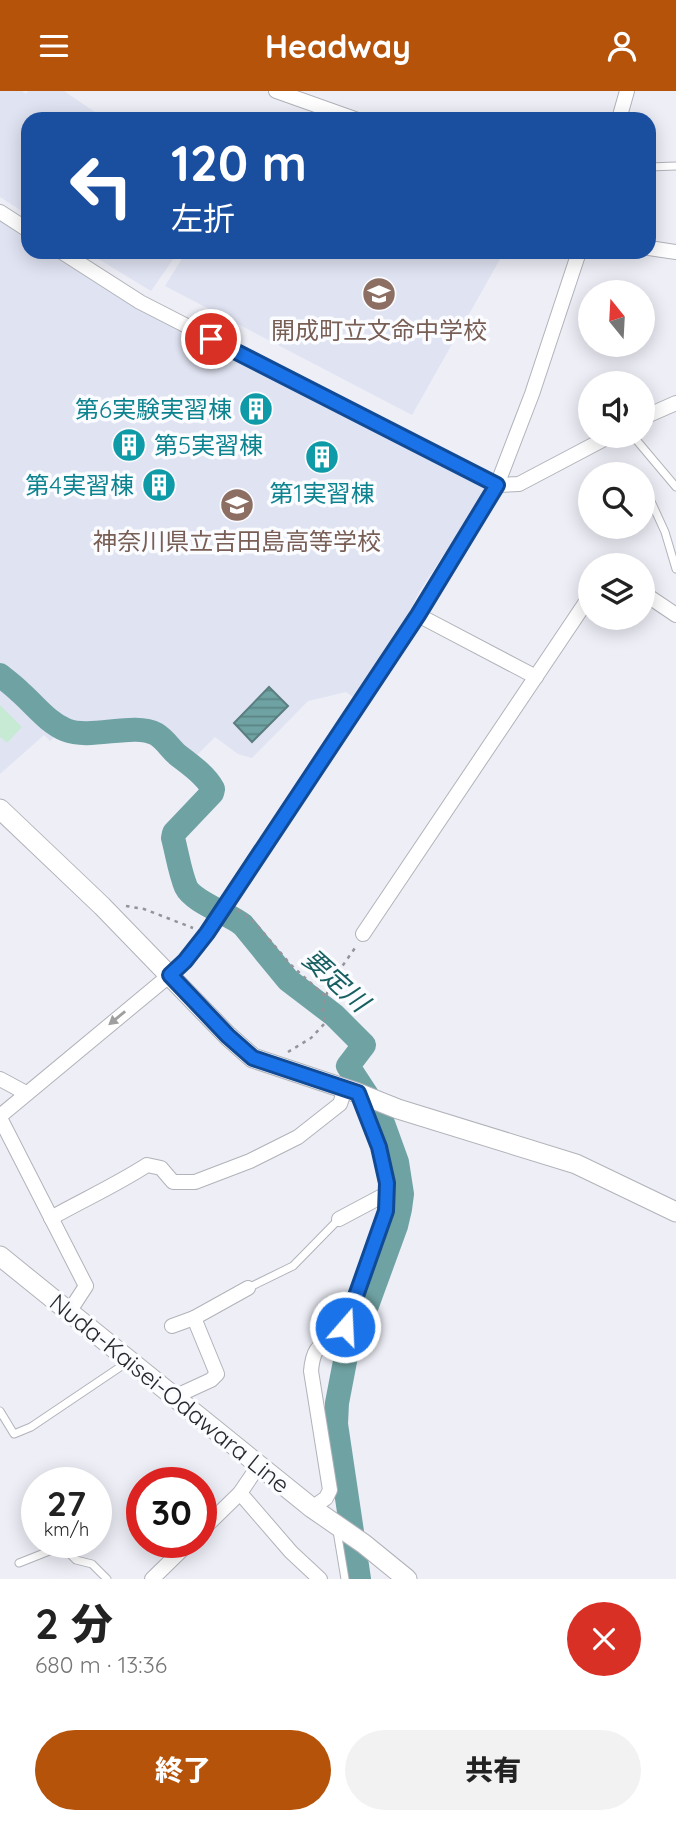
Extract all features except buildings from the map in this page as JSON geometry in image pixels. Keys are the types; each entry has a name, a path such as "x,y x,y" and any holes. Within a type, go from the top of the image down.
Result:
{"street":[{"path":"276,91 335,112"},
{"path":"620,112 627,91"},
{"path":"0,212 21,226"},
{"path":"656,249 676,252"},
{"path":"73,259 139,302 497,485 519,484 587,448"},
{"path":"69,1312 86,1286 0,1117 170,975 207,933 418,615 497,485 532,394 577,259"},
{"path":"655,412 676,403"},
{"path":"655,601 676,615"},
{"path":"363,934 578,614"},
{"path":"418,615 536,677"},
{"path":"0,809 102,906 228,1036 253,1058 398,1109 576,1164 676,1212"},
{"path":"0,1079 26,1093"},
{"path":"312,1508 326,1498 331,1490 311,1371 313,1356 319,1346 337,1336 345,1327 386,1211 387,1183 379,1147 351,1091"},
{"path":"51,1218 147,1165 161,1168 173,1182 195,1182 250,1161 298,1137 340,1104 351,1091"},
{"path":"339,1219 386,1193"},
{"name":"Nuda-Kaisei-Odawara Line","path":"0,1256 312,1508 364,1544 407,1579"},
{"path":"172,1327 248,1288"},
{"path":"174,1397 211,1380 217,1374 194,1318"},
{"path":"217,1515 240,1493 259,1465"},
{"path":"240,1493 291,1552 320,1579"},
{"path":"152,1579 174,1558"}],"lane":[{"path":"656,167 676,166"},
{"path":"643,448 676,487"},
{"path":"655,510 676,569"},
{"path":"248,1288 293,1266 339,1219"},
{"path":"0,1411 14,1434 31,1427 130,1360"},
{"path":"339,1527 345,1579"},
{"path":"19,1563 62,1546 76,1560 93,1564 107,1579"}],"path":[{"path":"102,906 144,909 207,933"},
{"path":"223,908 256,923 291,965 325,996"},
{"path":"270,1063 311,1038 326,1022 323,1010 325,996 363,934"}],"shaded area":[{"path":"0,91 22,91 26,94 28,91 64,91 95,112 21,112 21,210 0,197"},
{"name":"神奈川県立吉田島高等学校","path":"0,215 21,228 21,259 72,259 486,486 419,592 399,633 356,699 346,692 308,701 252,758 238,754 215,737 188,764 169,744 158,738 137,734 58,733 50,741 44,735 0,774"},
{"path":"98,259 173,259 151,291"},
{"path":"182,259 500,259 412,415 165,286"}],"green space":[{"path":"0,705 22,727 7,743 0,737"}],"water":[{"path":"269,687 288,706 252,742 234,723"}],"waterway":[{"name":"要定川","path":"0,675 59,727 76,733 136,730 156,734 202,775 213,789 212,793 174,833 173,838 186,887 196,898 243,925 288,980 334,1015 364,1045 348,1066 380,1115 397,1162 402,1194 396,1226 346,1356 337,1403 336,1424 359,1579"}],"place":[{"name":"開成町立文命中学校","path":"379,294"},
{"name":"第6実験実習棟","path":"256,409"},
{"name":"第5実習棟","path":"129,445"},
{"name":"第1実習棟","path":"322,457"},
{"name":"第4実習棟","path":"159,485"},
{"name":"神奈川県立吉田島高等学校","path":"237,505"}],"route":[{"path":"211,339 497,485 418,615 207,933 170,975 228,1036 253,1058 358,1093 379,1147 387,1183 386,1211 345,1327"}]}
